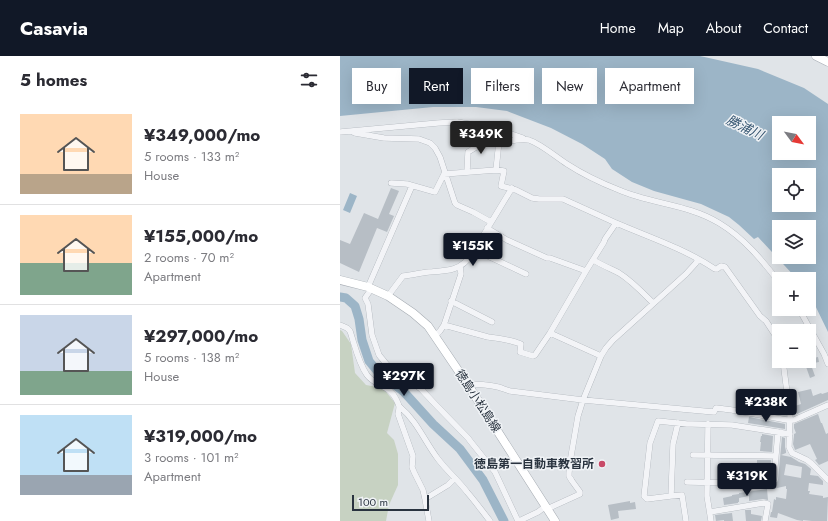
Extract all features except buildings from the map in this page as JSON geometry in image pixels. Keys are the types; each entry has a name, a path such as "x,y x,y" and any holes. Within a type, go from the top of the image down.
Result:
{"main road":[{"path":"816,56 828,62"},
{"name":"徳島小松島線","path":"340,280 370,288 388,296 406,307 421,319 435,336 468,384 555,521"}],"street":[{"path":"340,132 457,122 499,130 528,140 587,176 620,191 642,199 683,208 720,223 745,242 772,273"},
{"path":"351,131 384,138 426,140 435,148 440,157 455,203 491,222"},
{"path":"467,172 468,152 480,145 499,141 528,140"},
{"path":"496,170 499,141"},
{"path":"391,183 407,184 435,192 444,174 496,170 504,171 501,186 512,188 539,200 563,199 665,243 715,269 721,266 726,267 760,316 766,321 772,330"},
{"path":"412,186 365,298 368,304 372,335 379,355 388,366 422,389 468,438 495,472 518,521 547,507 580,494 569,473 574,438 583,400 601,356 613,340 686,274 698,259"},
{"path":"388,296 403,276 449,270 460,266 468,260 512,188"},
{"path":"444,325 488,337 515,342 521,344 520,352 533,356 535,355 550,333 605,239 616,223"},
{"path":"487,228 507,240 548,258 586,272"},
{"path":"474,250 526,274"},
{"path":"593,260 626,278 654,303"},
{"path":"435,336 444,325 461,274 460,266"},
{"path":"451,301 492,322"},
{"path":"803,316 828,364"},
{"path":"340,325 350,331 357,356 367,375 372,380 390,390 394,394 400,407 419,430 439,461 467,491 490,521"},
{"path":"550,333 601,356"},
{"path":"783,368 790,420 789,448 792,453 807,460 828,480"},
{"path":"468,384 583,400 714,412 716,408 790,420 794,420 828,405"},
{"path":"400,407 398,414 413,456 412,467 426,499 429,521"},
{"path":"686,521 682,495 647,500 644,496 650,443 658,421 678,424 732,425 790,434"},
{"path":"671,496 673,444 678,424"},
{"path":"708,424 707,496 711,521"},
{"path":"687,482 737,483 774,479 778,432"},
{"path":"693,455 776,456"},
{"path":"426,499 448,485 455,478"},
{"path":"710,512 764,503 768,504 765,521"}],"green space":[{"path":"340,330 351,344 355,373 366,385 383,388 395,403 387,433 394,440 398,454 398,485 389,505 386,521 340,521"}],"water":[{"name":"勝浦川","path":"340,56 700,56 758,69 804,88 828,104 828,332 816,307 816,272 790,272 783,264 816,264 816,220 772,220 772,252 758,237 754,239 729,217 701,204 654,191 632,182 612,169 605,159 582,144 551,128 507,111 476,107 433,107 340,116"},
{"path":"350,193 357,196 350,213 343,210"}],"waterway":[{"path":"340,297 346,298 355,306 359,319 362,340 369,361 378,372 404,392 433,424 460,449 483,480 504,521"}],"place":[{"name":"徳島第一自動車教習所","path":"602,464"}]}
